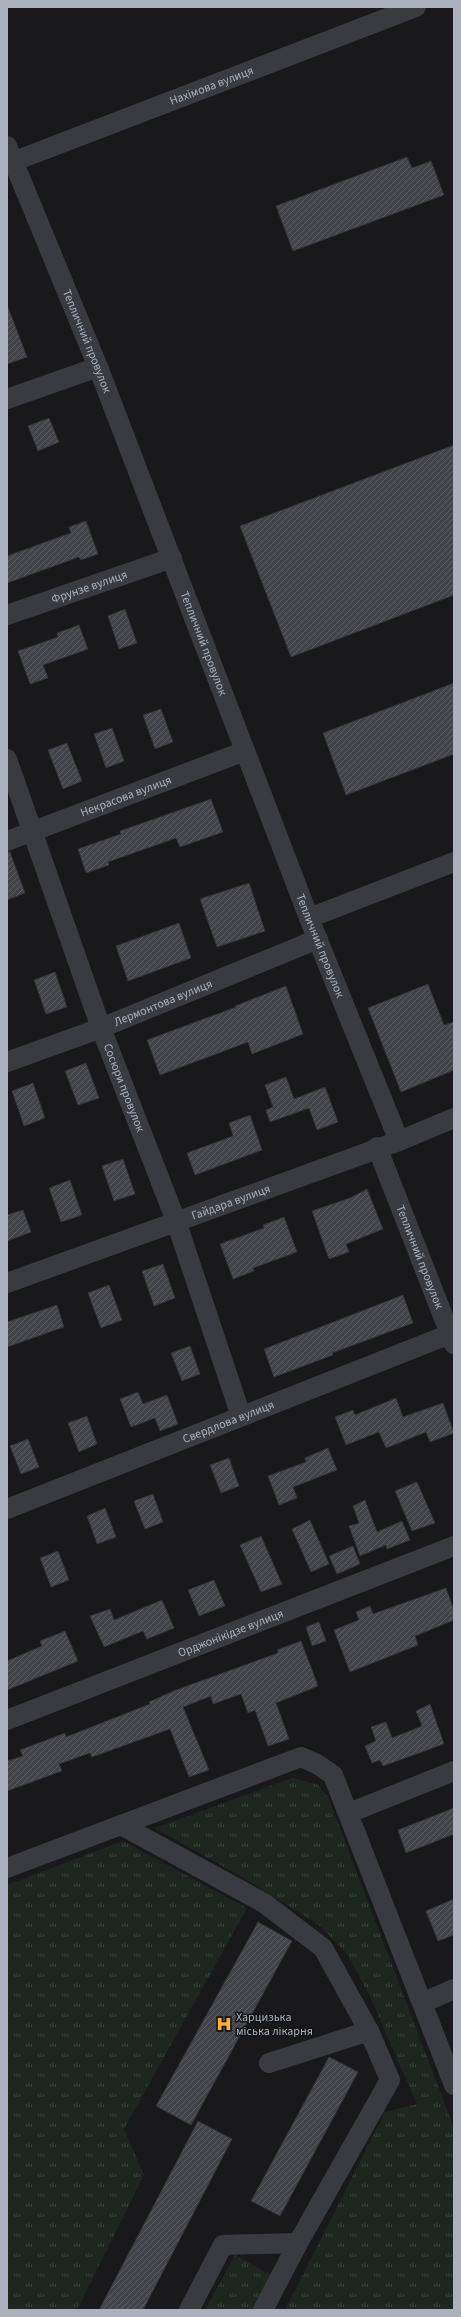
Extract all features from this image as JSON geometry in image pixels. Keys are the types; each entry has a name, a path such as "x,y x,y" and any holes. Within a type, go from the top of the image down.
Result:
{"street":[{"name":"Нахімова вулиця","path":"9,157 416,7"},
{"name":"Тепличний провулок","path":"9,157 98,367 309,918 399,1141"},
{"path":"7,399 98,367"},
{"name":"Фрунзе вулиця","path":"7,614 172,558"},
{"name":"Некрасова вулиця","path":"7,841 245,751"},
{"name":"Сосюри провулок","path":"7,759 102,1028 176,1221 241,1416"},
{"path":"309,918 454,862"},
{"name":"Лермонтова вулиця","path":"7,1062 102,1028 318,939"},
{"name":"Гайдара вулиця","path":"7,1283 377,1147 399,1141 454,1118"},
{"name":"Тепличний провулок","path":"377,1147 452,1339"},
{"name":"Свердлова вулиця","path":"7,1509 241,1416 452,1339"},
{"name":"Орджонікідзе вулиця","path":"7,1720 454,1546"},
{"path":"7,1868 301,1757 317,1764 333,1775 454,2085"},
{"path":"349,1814 454,1771"},
{"path":"121,1825 264,1902 323,1948 369,2031 390,2080 298,2243 263,2310"},
{"path":"422,2002 454,1989"},
{"path":"269,2063 369,2031"},
{"path":"189,2310 223,2245 298,2243"}],"green space":[{"path":"292,1778 317,1784 328,1797 454,2128 454,2310 285,2310 385,2112 417,2104 369,1994 346,1953 319,1925 247,1880 155,1828"},
{"path":"123,1841 247,1908 124,2129 144,2175 77,2310 7,2310 7,1885"},
{"path":"235,2255 273,2276 255,2310 205,2310"}],"building":[{"path":"407,157 412,168 431,161 444,195 293,251 276,206"},
{"path":"8,307 27,357 7,364 7,308"},
{"path":"49,418 59,442 38,451 28,426"},
{"path":"454,445 454,595 291,657 240,526"},
{"path":"86,521 98,554 81,560 79,557 7,583 7,556 71,533 69,527"},
{"path":"125,609 137,643 119,649 108,616"},
{"path":"79,625 88,649 43,665 48,678 30,684 18,651 58,637 57,633"},
{"path":"454,683 454,754 346,795 323,733"},
{"path":"161,709 173,742 155,749 143,715"},
{"path":"112,728 124,761 106,768 94,734"},
{"path":"67,743 82,781 63,789 48,750"},
{"path":"211,799 223,832 180,847 176,838 108,862 109,865 86,873 78,849 121,834 120,831"},
{"path":"7,852 10,852 25,893 7,900"},
{"path":"249,883 265,931 217,947 200,899"},
{"path":"179,923 191,958 128,981 116,946"},
{"path":"55,972 67,1007 46,1014 34,980"},
{"path":"428,984 444,1025 454,1022 454,1070 401,1092 368,1008"},
{"path":"286,986 303,1034 252,1054 248,1042 160,1075 147,1040 236,1007 235,1006"},
{"path":"86,1063 99,1098 78,1105 65,1071"},
{"path":"286,1077 294,1099 325,1087 338,1122 317,1130 309,1108 270,1122 266,1110 273,1107 265,1085"},
{"path":"33,1083 45,1118 24,1126 12,1091"},
{"path":"250,1115 262,1150 195,1175 187,1153 233,1136 229,1123"},
{"path":"123,1159 135,1194 114,1201 102,1166"},
{"path":"70,1180 82,1215 61,1222 49,1188"},
{"path":"367,1189 383,1229 346,1244 349,1252 329,1259 312,1211 350,1198"},
{"path":"23,1210 31,1232 7,1241 7,1215"},
{"path":"284,1217 297,1252 253,1268 254,1271 233,1279 220,1244 264,1228 263,1225"},
{"path":"163,1264 175,1298 154,1306 142,1271"},
{"path":"109,1285 122,1320 101,1328 88,1293"},
{"path":"403,1295 413,1323 332,1353 333,1355 274,1377 264,1349"},
{"path":"57,1305 64,1327 7,1347 7,1322"},
{"path":"190,1346 200,1374 182,1381 171,1353"},
{"path":"138,1392 143,1404 167,1395 178,1424 160,1431 155,1418 131,1427 120,1399"},
{"path":"396,1398 403,1417 443,1403 454,1433 430,1442 426,1432 386,1448 379,1432 346,1445 335,1417 353,1410 355,1415"},
{"path":"87,1416 97,1444 79,1452 68,1423"},
{"path":"28,1439 39,1467 21,1474 10,1446"},
{"path":"328,1448 337,1470 293,1487 297,1498 279,1505 268,1476 306,1462 305,1458"},
{"path":"229,1458 239,1486 221,1493 210,1465"},
{"path":"417,1482 435,1523 412,1531 395,1491"},
{"path":"153,1494 163,1522 145,1529 134,1501"},
{"path":"365,1500 377,1532 402,1521 410,1540 387,1549 386,1545 360,1556 349,1526 359,1523 353,1506"},
{"path":"105,1508 116,1537 97,1544 87,1516"},
{"path":"310,1520 329,1564 311,1572 292,1529"},
{"path":"261,1536 282,1584 261,1592 240,1545"},
{"path":"353,1546 360,1564 337,1574 329,1556"},
{"path":"58,1551 69,1580 51,1587 40,1558"},
{"path":"214,1580 225,1606 199,1616 188,1590"},
{"path":"446,1588 454,1610 454,1620 415,1636 418,1645 350,1672 334,1630 359,1620 356,1612 370,1606 373,1614"},
{"path":"162,1600 174,1628 147,1639 143,1631 104,1647 90,1616 110,1609 114,1620"},
{"path":"319,1622 326,1641 312,1646 306,1627"},
{"path":"65,1631 78,1661 7,1690 7,1661 42,1646 40,1641"},
{"path":"301,1641 318,1686 276,1703 289,1739 268,1746 255,1710 248,1713 241,1694 213,1704 211,1696 183,1707 209,1770 189,1777 170,1729 92,1757 90,1753 59,1764 62,1771 7,1791 7,1761 23,1756 20,1750 65,1733 66,1737 150,1704 149,1702 176,1690 278,1653 277,1650"},
{"path":"430,1704 444,1744 383,1766 380,1760 372,1763 365,1746 376,1741 371,1727 386,1722 392,1738 422,1726 416,1711"},
{"path":"454,1808 454,1834 406,1853 398,1830"},
{"path":"454,1899 454,1935 438,1941 426,1911"},
{"name":"Харцизька міська лікарня","path":"258,1922 292,1941 191,2125 156,2106"},
{"name":"Харцизька міська лікарня","path":"329,2057 358,2072 280,2216 251,2201"},
{"path":"198,2121 232,2139 143,2310 99,2310"}],"place":[{"name":"Харцизька міська лікарня","path":"224,2024"}]}
